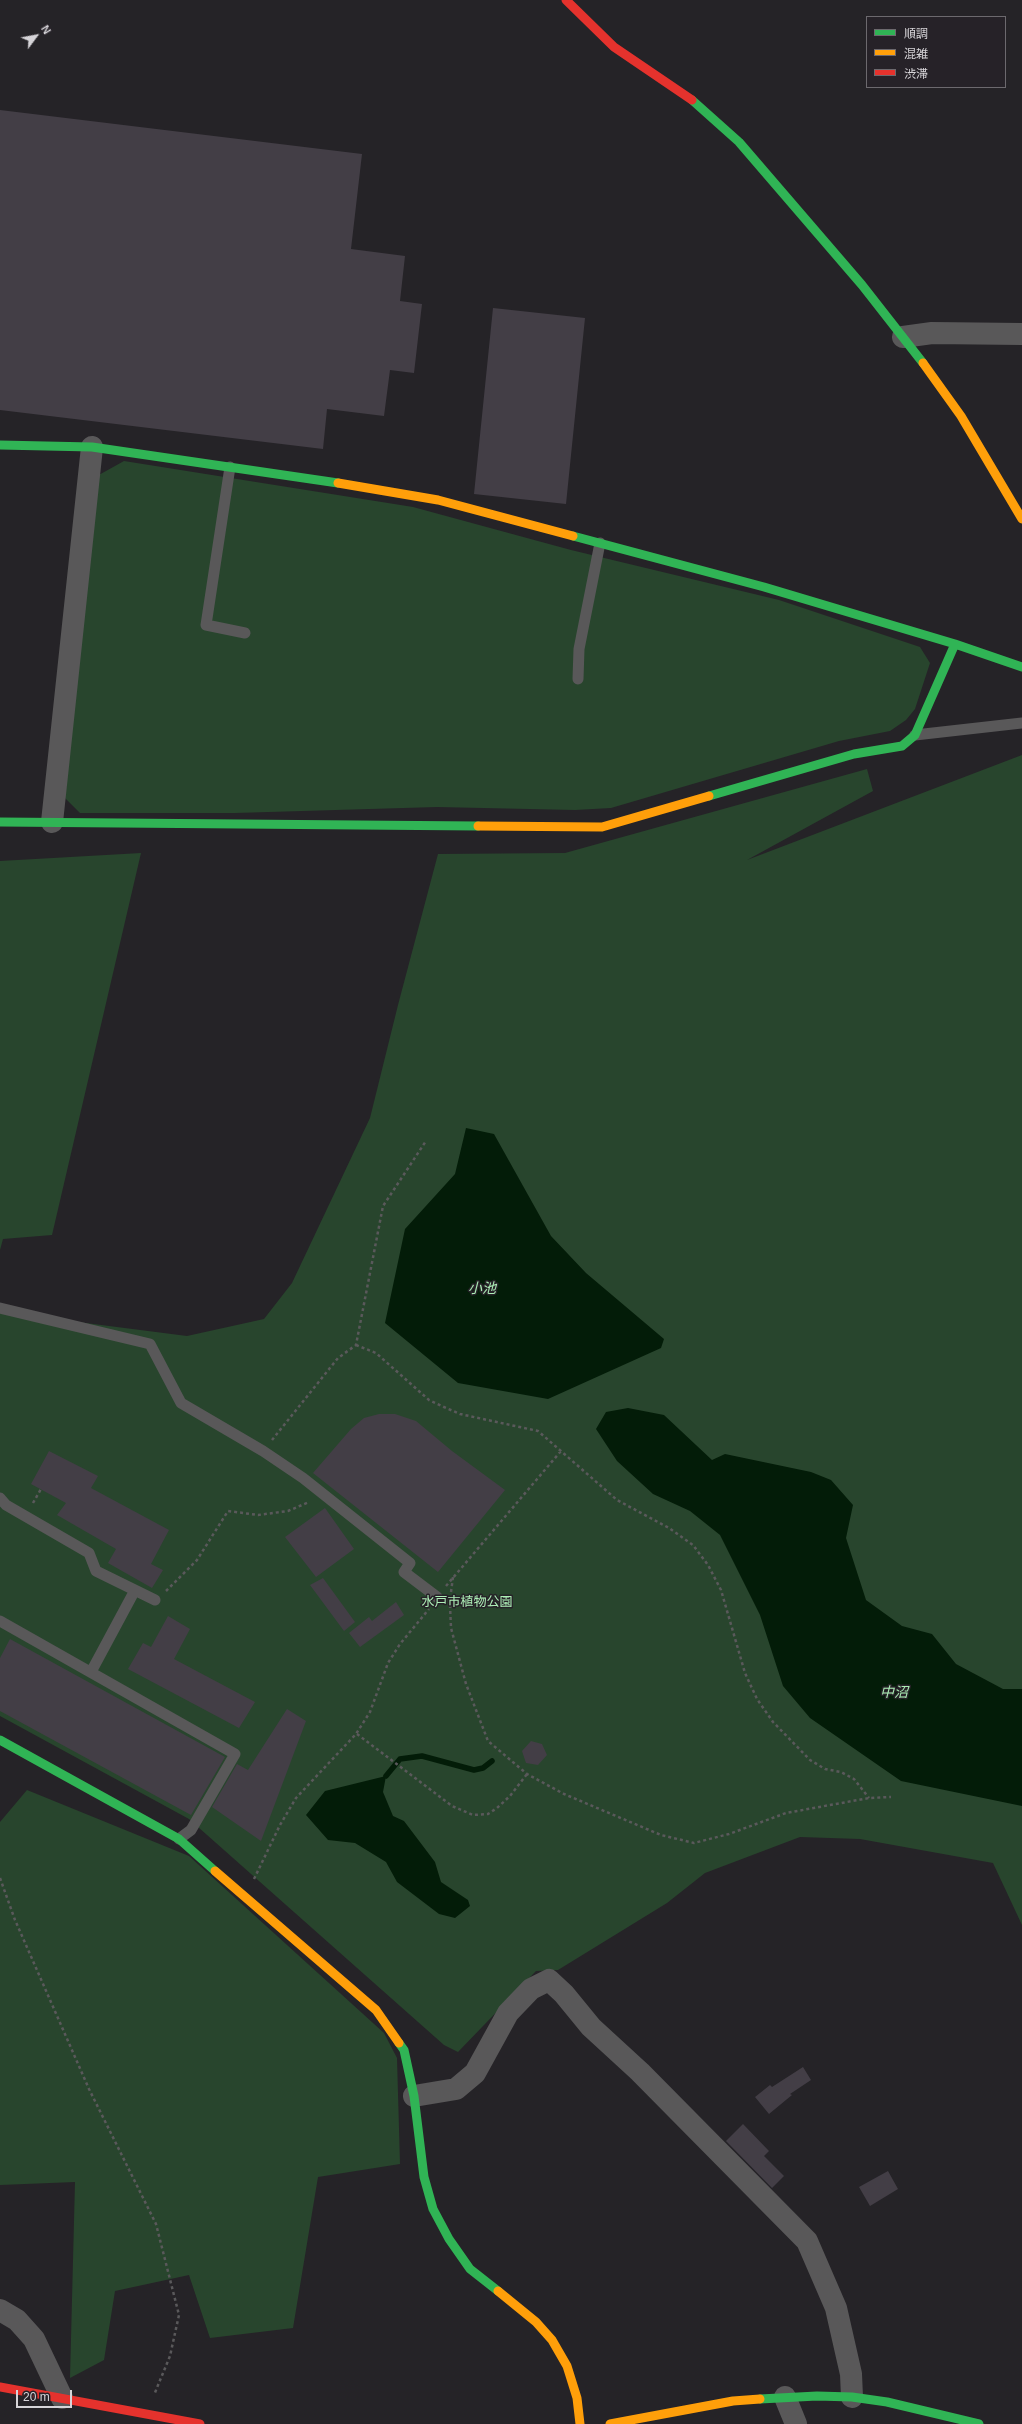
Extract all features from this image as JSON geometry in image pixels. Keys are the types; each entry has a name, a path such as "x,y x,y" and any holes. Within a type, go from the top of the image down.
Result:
{"street":[{"path":"566,0 614,47 688,96 739,142 934,376 961,416 1022,519"},
{"path":"903,337 932,333 1022,334"},
{"path":"0,445 92,447 369,487 438,500 764,587 955,644 1022,667"},
{"path":"52,822 92,447"},
{"path":"0,822 602,827 847,756 902,746 914,735 955,644"},
{"path":"0,1740 179,1839 376,2010 404,2050 414,2096 424,2177 433,2209 449,2239 470,2269 536,2322 552,2340 567,2366 576,2398 580,2424"},
{"path":"414,2096 456,2089 475,2072 508,2013 531,1989 549,1980 564,1994 591,2027 640,2072 807,2240 836,2308 851,2374 852,2397"},
{"path":"0,2310 17,2320 34,2339 62,2398"},
{"path":"0,2388 200,2424"},
{"path":"785,2397 796,2424"},
{"path":"610,2424 732,2401 785,2397 852,2397 887,2402 979,2424"}],"lane":[{"path":"230,467 206,625 245,633"},
{"path":"578,679 579,649 600,544"},
{"path":"914,735 1022,722"},
{"path":"0,1308 150,1344 181,1403 263,1451 322,1493 410,1563 404,1572 437,1597"},
{"path":"0,1498 6,1505 89,1553 96,1571 134,1592 155,1600"},
{"path":"91,1672 134,1592"},
{"path":"0,1621 235,1754 191,1830 179,1839"}],"path":[{"path":"263,1451 338,1358 356,1345 383,1206 426,1141"},
{"path":"356,1345 376,1353 429,1400 460,1414 538,1431 617,1500 669,1528 693,1545 708,1565 722,1590 746,1673 757,1699 773,1722 810,1760 825,1769 842,1772 854,1779 869,1798"},
{"path":"244,1894 253,1883 280,1825 296,1798 356,1734 370,1712 388,1663 400,1644 424,1617 437,1597 453,1577 561,1451"},
{"path":"155,1600 175,1584 198,1560 228,1511 258,1515 288,1511 314,1500 322,1493"},
{"path":"453,1577 450,1599 450,1628 466,1684 488,1741 527,1774 564,1794 661,1835 694,1843 729,1834 786,1813 869,1798 891,1797"},
{"path":"356,1734 452,1806 473,1815 488,1814 497,1808 510,1796 527,1774"},
{"path":"0,1878 15,1920 89,2089 156,2224 179,2315 170,2356 154,2391 154,2416"}],"green space":[{"path":"124,461 413,507 571,550 779,600 920,647 930,663 915,709 906,720 890,731 839,741 611,808 575,810 437,807 235,813 80,813 65,798 97,476"},
{"name":"水戸市植物公園","path":"1022,755 1022,1925 993,1863 860,1839 800,1837 705,1873 667,1903 558,1970 536,1971 458,2052 444,2045 189,1819 0,1716 0,1312 187,1336 264,1319 292,1283 370,1118 438,854 565,853 867,769 873,791 747,860"},
{"path":"141,853 52,1235 3,1239 0,1250 0,861"},
{"path":"27,1790 189,1856 384,2033 397,2058 400,2164 318,2177 293,2328 210,2338 189,2275 115,2291 104,2360 70,2378 75,2182 0,2185 0,1822"}],"water":[{"name":"小池","path":"466,1128 494,1134 551,1236 586,1273 664,1339 661,1348 548,1399 458,1383 385,1323 405,1229 455,1174"},
{"name":"中沼","path":"628,1408 664,1415 712,1460 725,1454 811,1472 831,1480 853,1505 846,1538 866,1600 902,1626 932,1634 956,1664 1003,1689 1022,1689 1022,1806 901,1781 810,1718 783,1686 760,1615 720,1535 690,1511 653,1494 617,1461 596,1429 606,1412"},
{"path":"386,1776 383,1792 393,1816 404,1821 435,1862 441,1882 468,1900 470,1906 455,1918 439,1914 397,1882 386,1862 355,1843 328,1840 306,1815 325,1791"}],"building":[{"path":"0,110 362,154 351,249 405,256 400,301 422,304 414,373 390,370 384,416 327,409 323,449 0,410"},
{"path":"493,308 585,318 566,504 474,494"},
{"path":"379,1414 395,1414 416,1421 452,1451 505,1490 438,1572 313,1473 351,1429 364,1418"},
{"path":"49,1451 98,1476 91,1488 169,1530 151,1564 163,1570 152,1588 108,1563 116,1549 57,1515 66,1503 31,1484"},
{"path":"325,1508 354,1549 316,1577 285,1537"},
{"path":"323,1578 355,1622 344,1631 310,1585"},
{"path":"396,1602 404,1615 360,1647 349,1633 369,1617 372,1621"},
{"path":"168,1616 190,1629 174,1659 255,1702 239,1728 128,1669 143,1643 151,1647"},
{"path":"10,1639 225,1757 191,1815 0,1711 0,1658"},
{"path":"287,1709 306,1721 261,1841 212,1807 237,1764 248,1770"},
{"path":"531,1741 542,1744 547,1755 538,1765 526,1763 522,1751"},
{"path":"803,2067 811,2080 790,2094 792,2095 769,2114 755,2097 770,2085 772,2087"},
{"path":"743,2124 769,2151 764,2156 784,2176 772,2188 726,2141"},
{"path":"888,2171 898,2189 870,2206 859,2187"}],"waterway":[{"path":"386,1776 400,1759 422,1756 474,1770 483,1768 492,1761"}],"traffic: fast":[{"path":"692,100 739,142 862,285 923,363"},
{"path":"0,445 92,447 338,483"},
{"path":"573,536 764,587 955,644 1022,667"},
{"path":"709,796 854,754 902,746 915,735 955,644"},
{"path":"0,822 478,826"},
{"path":"0,1740 179,1839 215,1871"},
{"path":"399,2043 404,2050 414,2096 424,2177 433,2209 449,2239 470,2269 498,2291"},
{"path":"760,2399 817,2396 852,2397 887,2402 979,2424"}],"traffic: slow":[{"path":"923,363 961,416 1022,519"},
{"path":"338,483 438,500 573,536"},
{"path":"478,826 602,827 709,796"},
{"path":"215,1871 376,2010 399,2043"},
{"path":"498,2291 536,2322 552,2340 567,2366 577,2398 580,2424"},
{"path":"610,2424 733,2401 760,2399"}],"traffic: jam":[{"path":"566,0 614,47 692,100"},
{"path":"0,2387 200,2424"}]}
